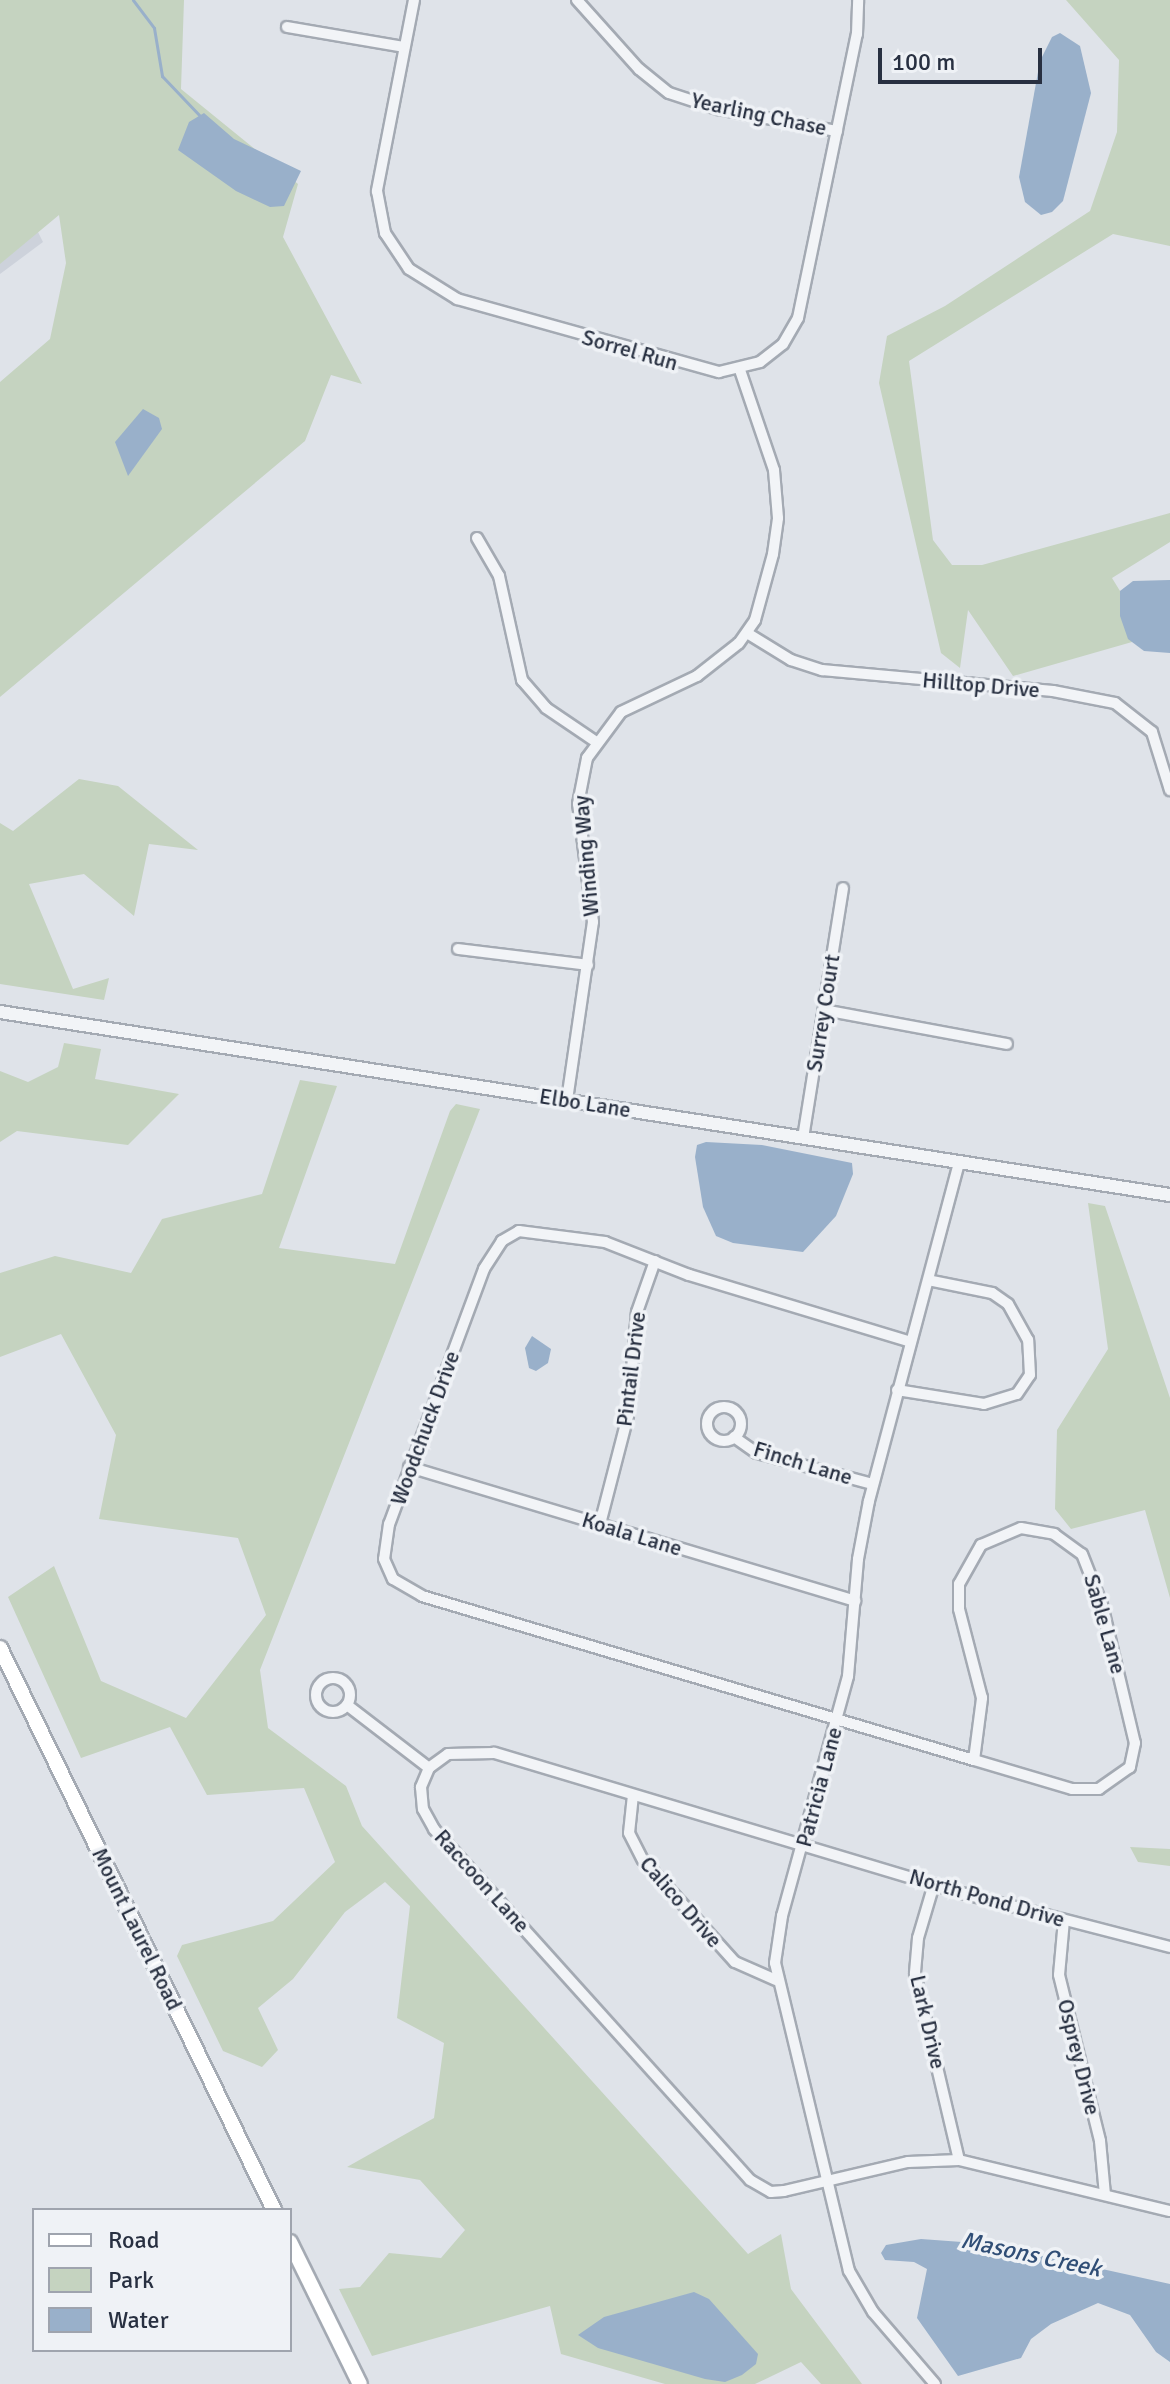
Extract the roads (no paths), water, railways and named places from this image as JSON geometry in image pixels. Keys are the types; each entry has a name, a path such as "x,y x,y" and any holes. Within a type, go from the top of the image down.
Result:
{"main road":[{"name":"Mount Laurel Road","path":"0,1648 273,2208"},
{"path":"292,2246 360,2384"}],"street":[{"name":"Sorrel Run","path":"414,0 377,191 385,233 409,269 457,299 691,368 740,370"},
{"name":"Yearling Chase","path":"577,0 648,79 669,93 718,109 837,131"},
{"path":"740,370 772,354 798,318 857,34 858,0"},
{"path":"287,27 404,47"},
{"name":"Winding Way","path":"567,1100 588,965 593,905 578,804 582,772 595,741 621,712 708,669 747,633 770,567 778,506 768,445 740,370"},
{"path":"477,538 499,576 522,680 546,708 595,741"},
{"name":"Hilltop Drive","path":"747,633 791,660 822,670 1053,691 1115,703 1152,732 1170,790"},
{"name":"Surrey Court","path":"803,1138 843,888"},
{"path":"458,949 588,965"},
{"path":"824,1010 1007,1044"},
{"name":"Elbo Lane","path":"0,1012 1170,1195"},
{"name":"Patricia Lane","path":"935,2384 856,2286 776,1980 778,1931 837,1724 850,1661 855,1601 873,1484 908,1341 928,1280 959,1163"},
{"name":"Woodchuck Drive","path":"837,1724 401,1586 387,1570 384,1547 409,1467 484,1269 502,1241 519,1231 551,1231 605,1242 655,1261 908,1341"},
{"name":"Pintail Drive","path":"600,1524 628,1416 637,1312 655,1261"},
{"path":"897,1390 996,1402 1017,1394 1030,1375 1028,1340 1008,1304 992,1293 928,1280"},
{"name":"Finch Lane","path":"734,1437 757,1453 873,1484"},
{"name":"Koala Lane","path":"409,1467 855,1601"},
{"name":"Sable Lane","path":"837,1724 1085,1790 1111,1785 1134,1755 1127,1706 1089,1565 1082,1554 1043,1530 1010,1530 990,1538 973,1552 962,1573 959,1609 982,1698 974,1760"},
{"path":"347,1705 429,1768 459,1750 482,1751 804,1844"},
{"name":"Raccoon Lane","path":"429,1768 420,1798 434,1829 740,2170 771,2192 827,2182"},
{"name":"Calico Drive","path":"633,1795 629,1833 643,1860 735,1962 776,1980"},
{"name":"North Pond Drive","path":"804,1844 934,1884 1170,1947"},
{"name":"Lark Drive","path":"934,1884 918,1938 915,1974 959,2160"},
{"name":"Osprey Drive","path":"1064,1920 1059,1975 1100,2141 1105,2195"},
{"path":"827,2182 908,2162 959,2160 1170,2211"}],"water":[{"path":"1060,33 1080,46 1091,93 1063,201 1052,212 1041,215 1025,202 1019,177 1040,61 1052,37"},
{"path":"204,113 234,139 301,171 284,206 270,207 236,191 178,150 189,122"},
{"path":"143,409 159,418 162,429 128,476 115,442"},
{"path":"1170,580 1170,653 1144,651 1128,639 1120,616 1120,591 1133,581"},
{"path":"706,1142 762,1145 852,1163 853,1174 836,1216 803,1252 733,1243 716,1236 703,1207 695,1157 697,1145"},
{"path":"532,1336 551,1349 548,1363 536,1371 529,1368 525,1348"},
{"name":"Masons Creek","path":"921,2239 989,2244 1170,2284 1170,2362 1156,2352 1130,2315 1098,2303 1051,2324 1031,2339 1021,2358 958,2376 917,2318 927,2269 914,2262 885,2260 881,2253 886,2245"},
{"path":"694,2292 709,2299 758,2354 756,2364 742,2375 725,2382 705,2379 598,2348 578,2335 604,2317"}],"waterway":[{"path":"133,0 154,28 162,76 202,118"}]}
